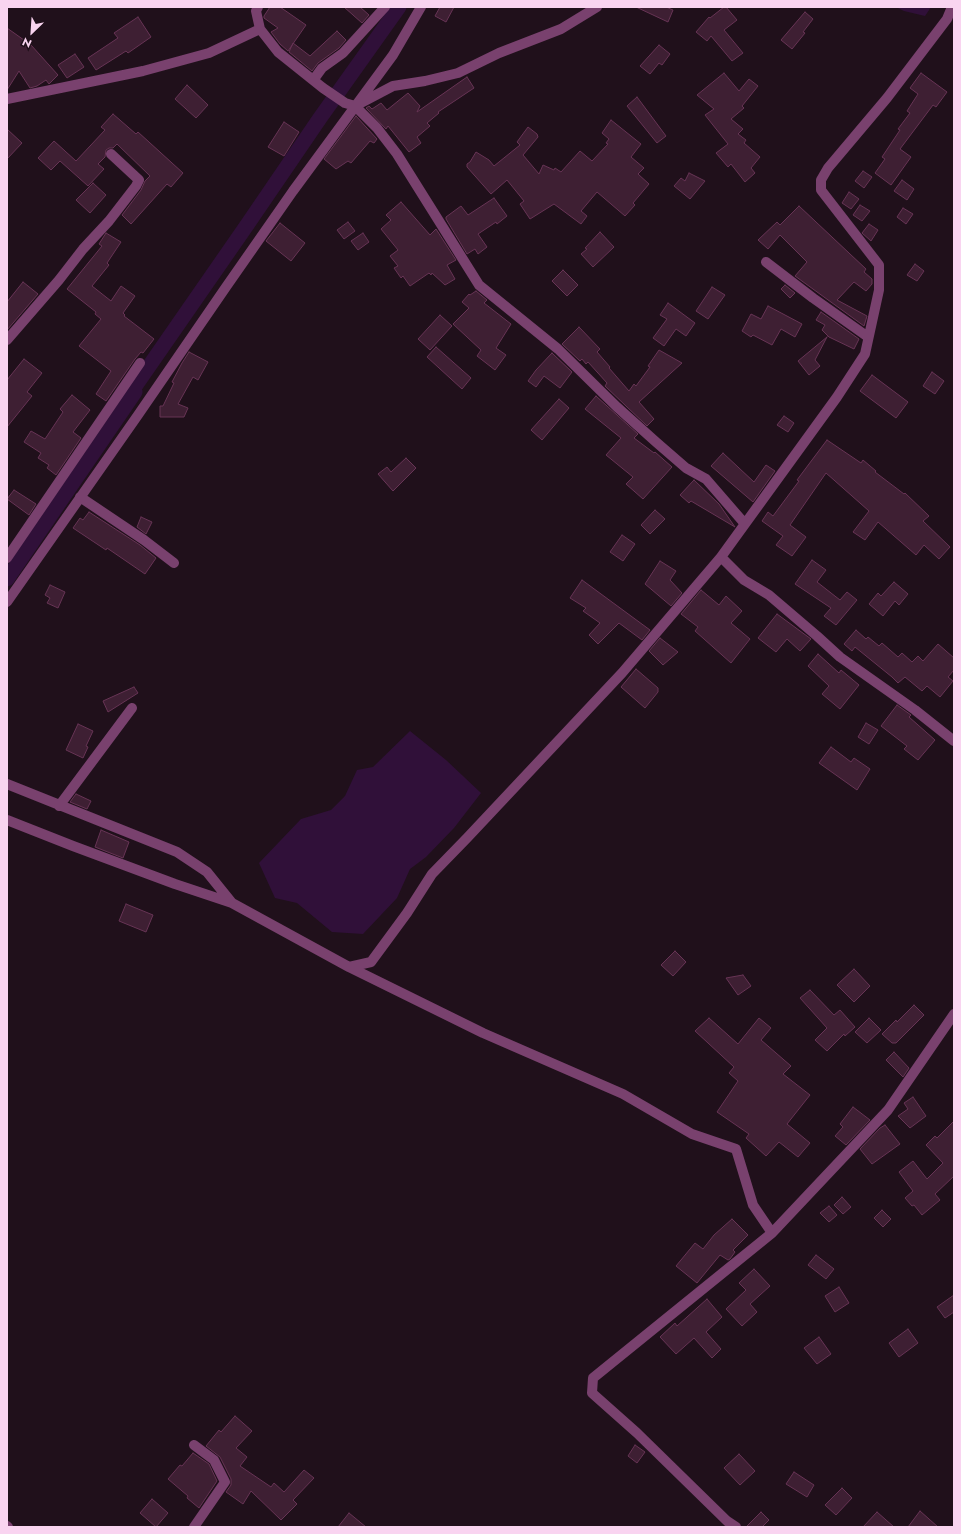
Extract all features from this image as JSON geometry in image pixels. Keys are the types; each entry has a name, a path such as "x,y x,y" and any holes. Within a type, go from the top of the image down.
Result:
{"street":[{"path":"258,7 256,11 260,29 278,52 323,88 345,102 355,106 377,128 397,154 479,285 558,348 617,406 686,468 706,479 745,524"},
{"path":"314,80 322,68 343,53 385,7"},
{"path":"7,602 226,286 393,55 421,7"},
{"path":"355,106 394,86 425,81 458,73 499,53 561,29 597,7"},
{"path":"349,967 371,962 407,913 432,874 622,673 720,557 837,397 865,354 879,290 879,264 822,190 821,180 828,168 887,98 929,43 947,19 952,7"},
{"path":"7,99 143,71 209,53 260,29"},
{"path":"7,340 59,280 83,249 109,221 136,186 139,180 111,154"},
{"path":"766,262 812,298 868,337"},
{"path":"7,558 140,363"},
{"path":"80,498 144,540 174,563"},
{"path":"720,557 744,580 769,595 840,657 915,710 954,741"},
{"path":"60,806 132,708"},
{"path":"7,784 178,852 207,872 232,903"},
{"path":"7,820 175,884 232,903 349,967 483,1033 623,1094 692,1134 736,1149 753,1206 772,1233"},
{"path":"736,1527 727,1521 637,1433 592,1393 593,1378 772,1233 888,1110 954,1014"},
{"path":"194,1445 214,1460 225,1482 194,1527"}],"shaded area":[{"path":"896,7 931,7 925,16 904,11"},
{"path":"410,731 446,760 481,793 454,828 426,857 410,869 397,898 363,934 332,932 297,903 275,898 259,863 301,819 331,810 345,796 357,770 373,767"}],"building":[{"path":"270,7 280,7 306,25 288,51 280,44 271,32 278,28 264,18"},
{"path":"344,7 360,7 369,15 362,23"},
{"path":"440,7 454,7 446,22 435,16"},
{"path":"636,7 666,7 673,10 668,22"},
{"path":"726,7 737,20 724,30 743,53 732,61 711,36 707,41 696,32 709,17 710,18"},
{"path":"805,12 813,19 803,32 805,33 792,49 781,40"},
{"path":"138,17 151,37 128,53 126,51 96,70 88,58 118,38 114,33"},
{"path":"7,28 31,45 58,75 49,84 46,80 37,86 30,88 19,71 7,90"},
{"path":"337,31 346,40 339,48 318,63 312,71 289,52 293,43 310,56"},
{"path":"659,45 670,54 662,65 659,63 650,74 640,66"},
{"path":"75,54 84,67 67,78 58,65"},
{"path":"724,73 739,91 749,79 758,86 742,106 744,108 731,119 743,129 738,134 746,140 744,143 760,157 751,168 755,173 745,182 731,164 728,167 716,153 728,144 705,115 714,109 697,95"},
{"path":"921,73 947,92 936,107 933,105 900,149 911,157 891,185 875,173 885,159 882,157 900,130 898,129 910,113 907,111 918,94 910,88"},
{"path":"467,77 474,88 438,112 439,113 427,123 430,126 417,137 421,143 409,152 388,126 386,129 366,108 369,106 372,109 381,103 387,110 408,93 420,106 417,112"},
{"path":"187,85 208,105 196,118 175,99"},
{"path":"637,97 666,136 657,143 627,106"},
{"path":"113,114 136,134 138,132 183,173 171,187 167,184 131,224 122,215 150,176 117,144 113,148 106,150 105,157 98,164 104,169 88,186 60,161 51,170 38,158 54,141 76,161 105,130 101,127"},
{"path":"356,116 377,139 374,143 370,141 351,163 348,161 336,169 324,159"},
{"path":"611,120 641,144 631,157 644,168 638,174 649,184 633,203 635,205 625,216 597,192 581,211 587,216 581,224 554,204 530,219 520,204 524,201 507,180 491,194 467,167 467,164 476,152 489,160 494,166 520,145 517,142 528,127 537,134 538,137 523,155 539,174 543,165 554,170 555,168 561,172 580,151 592,161 608,144 606,143 609,139 602,133"},
{"path":"284,122 299,132 284,156 268,147"},
{"path":"7,129 22,143 7,159"},
{"path":"863,171 872,177 864,188 855,181"},
{"path":"689,173 705,181 690,199 674,186 681,178 685,181"},
{"path":"902,180 914,189 907,200 894,191"},
{"path":"93,183 106,195 90,213 76,200"},
{"path":"849,192 859,199 851,209 842,203"},
{"path":"494,198 507,216 497,224 496,222 478,234 487,247 478,254 475,249 467,254 446,217 461,206 468,215"},
{"path":"401,202 430,235 436,229 456,260 447,265 455,279 445,285 432,273 431,275 429,273 410,286 403,276 401,278 394,268 398,266 390,256 398,250 381,229 391,220 386,215"},
{"path":"860,205 870,211 862,221 853,215"},
{"path":"799,206 866,269 864,272 872,279 872,284 866,291 854,282 837,300 867,316 864,326 795,276 807,262 780,235 768,249 758,240 777,222 780,225"},
{"path":"903,208 913,214 906,224 897,217"},
{"path":"348,222 355,231 344,239 337,230"},
{"path":"280,223 305,243 291,261 266,241"},
{"path":"869,224 878,230 871,241 862,233"},
{"path":"600,232 614,247 593,267 581,254 587,249 585,248"},
{"path":"106,233 121,242 107,263 109,265 92,286 111,301 121,286 135,296 123,313 125,315 124,316 154,339 143,353 141,352 135,359 106,401 96,394 111,371 79,346 101,319 95,314 96,312 67,289 102,246 99,244"},
{"path":"363,233 369,242 358,250 351,241"},
{"path":"915,264 924,271 917,281 907,275"},
{"path":"563,270 578,285 567,296 552,281"},
{"path":"23,282 38,294 7,330 7,302"},
{"path":"785,285 795,293 790,298 781,289"},
{"path":"712,287 725,295 708,319 696,311"},
{"path":"476,291 487,300 484,303 511,324 496,348 506,355 495,370 477,356 481,350 453,324 469,308 462,302 469,294 470,295"},
{"path":"668,303 695,323 686,336 676,329 664,346 653,338 667,319 660,315"},
{"path":"768,306 802,324 795,337 781,329 772,345 753,335 751,337 742,331 751,314 761,319"},
{"path":"821,312 859,339 854,349 829,337 822,330 825,325 816,320"},
{"path":"440,315 452,326 430,350 418,339"},
{"path":"579,327 600,349 597,352 629,391 634,384 636,386 650,367 648,366 659,350 682,363 639,402 654,419 647,426 605,386 607,383 588,362 586,364 582,359 580,361 562,344"},
{"path":"827,337 815,360 820,366 809,375 798,361"},
{"path":"436,347 471,378 462,389 427,357"},
{"path":"189,352 208,362 198,380 193,377 178,404 188,408 184,417 160,417 160,406 163,406 174,383 172,382"},
{"path":"552,353 572,372 560,388 544,376 536,387 528,381"},
{"path":"24,359 42,373 27,392 32,396 7,427 7,380"},
{"path":"932,372 944,381 935,394 923,386"},
{"path":"872,375 908,402 896,418 860,391"},
{"path":"72,395 90,410 73,432 81,438 56,475 47,468 49,465 38,458 41,453 24,442 31,431 45,439 63,412 60,409"},
{"path":"596,396 638,434 634,438 654,453 655,452 672,467 643,499 626,484 633,477 606,455 621,438 585,409"},
{"path":"559,399 569,408 542,440 531,430"},
{"path":"784,416 794,423 788,432 777,425"},
{"path":"827,440 861,463 863,460 876,471 875,472 904,494 905,493 929,516 923,521 950,547 939,559 924,545 916,555 878,522 865,540 853,532 869,511 826,473 790,525 806,537 792,556 776,545 783,536 762,521 768,512 773,516 799,481 797,480"},
{"path":"723,453 754,482 766,465 775,471 753,502 711,466"},
{"path":"406,458 416,468 393,491 378,474 387,467 391,472"},
{"path":"694,480 719,504 735,527 691,501 689,503 680,495"},
{"path":"14,490 36,504 29,515 7,499"},
{"path":"655,510 665,519 650,534 641,525"},
{"path":"89,512 140,545 156,558 145,574 107,548 106,550 73,528 80,518 83,520"},
{"path":"141,517 152,522 146,534 137,527"},
{"path":"622,535 635,544 623,561 610,552"},
{"path":"812,560 826,570 817,582 840,600 847,592 857,600 836,625 824,616 831,608 795,584"},
{"path":"660,561 676,571 670,580 682,593 671,606 645,584"},
{"path":"582,580 650,630 642,640 619,623 598,644 589,635 600,623 583,611 586,608 570,598"},
{"path":"894,582 908,594 899,605 895,601 883,616 869,604 878,593 881,596"},
{"path":"50,585 65,592 58,608 47,603 50,598 45,595"},
{"path":"701,590 719,605 726,596 742,611 731,623 750,639 731,663 695,631 698,627 681,614"},
{"path":"777,614 811,639 800,651 787,639 776,652 758,638"},
{"path":"856,630 866,639 868,637 879,646 882,643 898,657 902,653 912,662 918,656 923,661 938,644 954,658 954,670 948,677 953,681 940,697 927,686 922,691 905,677 898,683 855,647 852,651 844,644"},
{"path":"660,638 678,652 663,665 649,651"},
{"path":"818,654 839,673 841,670 859,685 840,709 822,694 829,686 808,666"},
{"path":"636,669 658,688 658,692 645,708 621,687"},
{"path":"134,687 138,693 108,712 103,701"},
{"path":"897,705 911,715 909,717 935,740 918,760 904,749 907,746 881,726"},
{"path":"866,723 878,730 869,744 858,737"},
{"path":"78,724 93,731 86,746 88,747 83,758 66,750"},
{"path":"831,747 851,762 854,758 870,769 857,790 819,763"},
{"path":"76,794 91,801 87,809 70,802"},
{"path":"101,830 129,842 123,858 95,847"},
{"path":"126,904 153,915 146,932 119,921"},
{"path":"675,951 686,962 673,976 661,965"},
{"path":"854,969 870,986 854,1002 837,985"},
{"path":"743,975 751,986 738,995 726,978"},
{"path":"810,990 834,1015 840,1010 855,1027 845,1036 844,1034 827,1051 815,1040 827,1028 800,998"},
{"path":"914,1005 924,1015 896,1043 892,1043 882,1034"},
{"path":"709,1018 738,1044 759,1018 771,1028 761,1040 791,1066 783,1074 810,1095 787,1124 810,1143 798,1157 779,1142 766,1156 746,1138 749,1134 717,1112 738,1081 729,1073 734,1067 695,1031"},
{"path":"869,1018 881,1030 867,1043 855,1032"},
{"path":"894,1052 909,1068 903,1077 886,1060"},
{"path":"913,1097 926,1116 910,1128 898,1116 908,1109 904,1103"},
{"path":"853,1107 870,1120 846,1145 835,1136 843,1127 840,1124"},
{"path":"954,1121 954,1176 935,1194 940,1200 922,1215 914,1205 912,1206 905,1198 913,1191 899,1172 913,1161 927,1179 943,1163 926,1145 935,1136 937,1138"},
{"path":"885,1125 900,1144 872,1164 860,1149 880,1128"},
{"path":"842,1197 851,1207 843,1214 834,1205"},
{"path":"829,1206 837,1215 829,1222 820,1213"},
{"path":"882,1210 891,1219 883,1227 874,1218"},
{"path":"732,1219 748,1235 733,1250 735,1252 730,1259 728,1260 720,1255 697,1283 676,1266 695,1243 703,1249 714,1235"},
{"path":"816,1255 834,1269 826,1279 808,1265"},
{"path":"754,1269 770,1286 750,1304 757,1312 742,1326 726,1309 746,1290 739,1283"},
{"path":"839,1287 849,1303 835,1312 825,1296"},
{"path":"954,1295 954,1312 945,1318 937,1307"},
{"path":"707,1299 722,1317 706,1332 721,1349 712,1358 694,1338 676,1354 660,1337 675,1323 677,1326"},
{"path":"908,1329 918,1343 899,1357 889,1343"},
{"path":"819,1337 831,1354 817,1364 804,1348"},
{"path":"235,1416 252,1431 236,1448 247,1457 240,1466 271,1487 274,1483 284,1492 304,1470 314,1478 293,1500 297,1504 281,1520 251,1491 243,1504 226,1492 231,1485 231,1479 220,1457 206,1446 219,1430 221,1432"},
{"path":"635,1445 645,1452 637,1463 628,1456"},
{"path":"193,1453 209,1464 217,1481 199,1508 187,1498 188,1496 168,1479"},
{"path":"739,1454 755,1471 740,1485 724,1468"},
{"path":"794,1472 814,1485 807,1497 786,1484"},
{"path":"842,1488 852,1498 836,1515 825,1505"},
{"path":"152,1499 168,1513 156,1527 140,1513"},
{"path":"920,1511 938,1527 908,1527"},
{"path":"761,1512 769,1520 762,1527 746,1527"},
{"path":"877,1512 894,1527 863,1527"},
{"path":"349,1513 366,1527 338,1527"}],"waterway":[{"path":"127,398 320,118 399,7"},
{"path":"7,579 135,392"}]}
